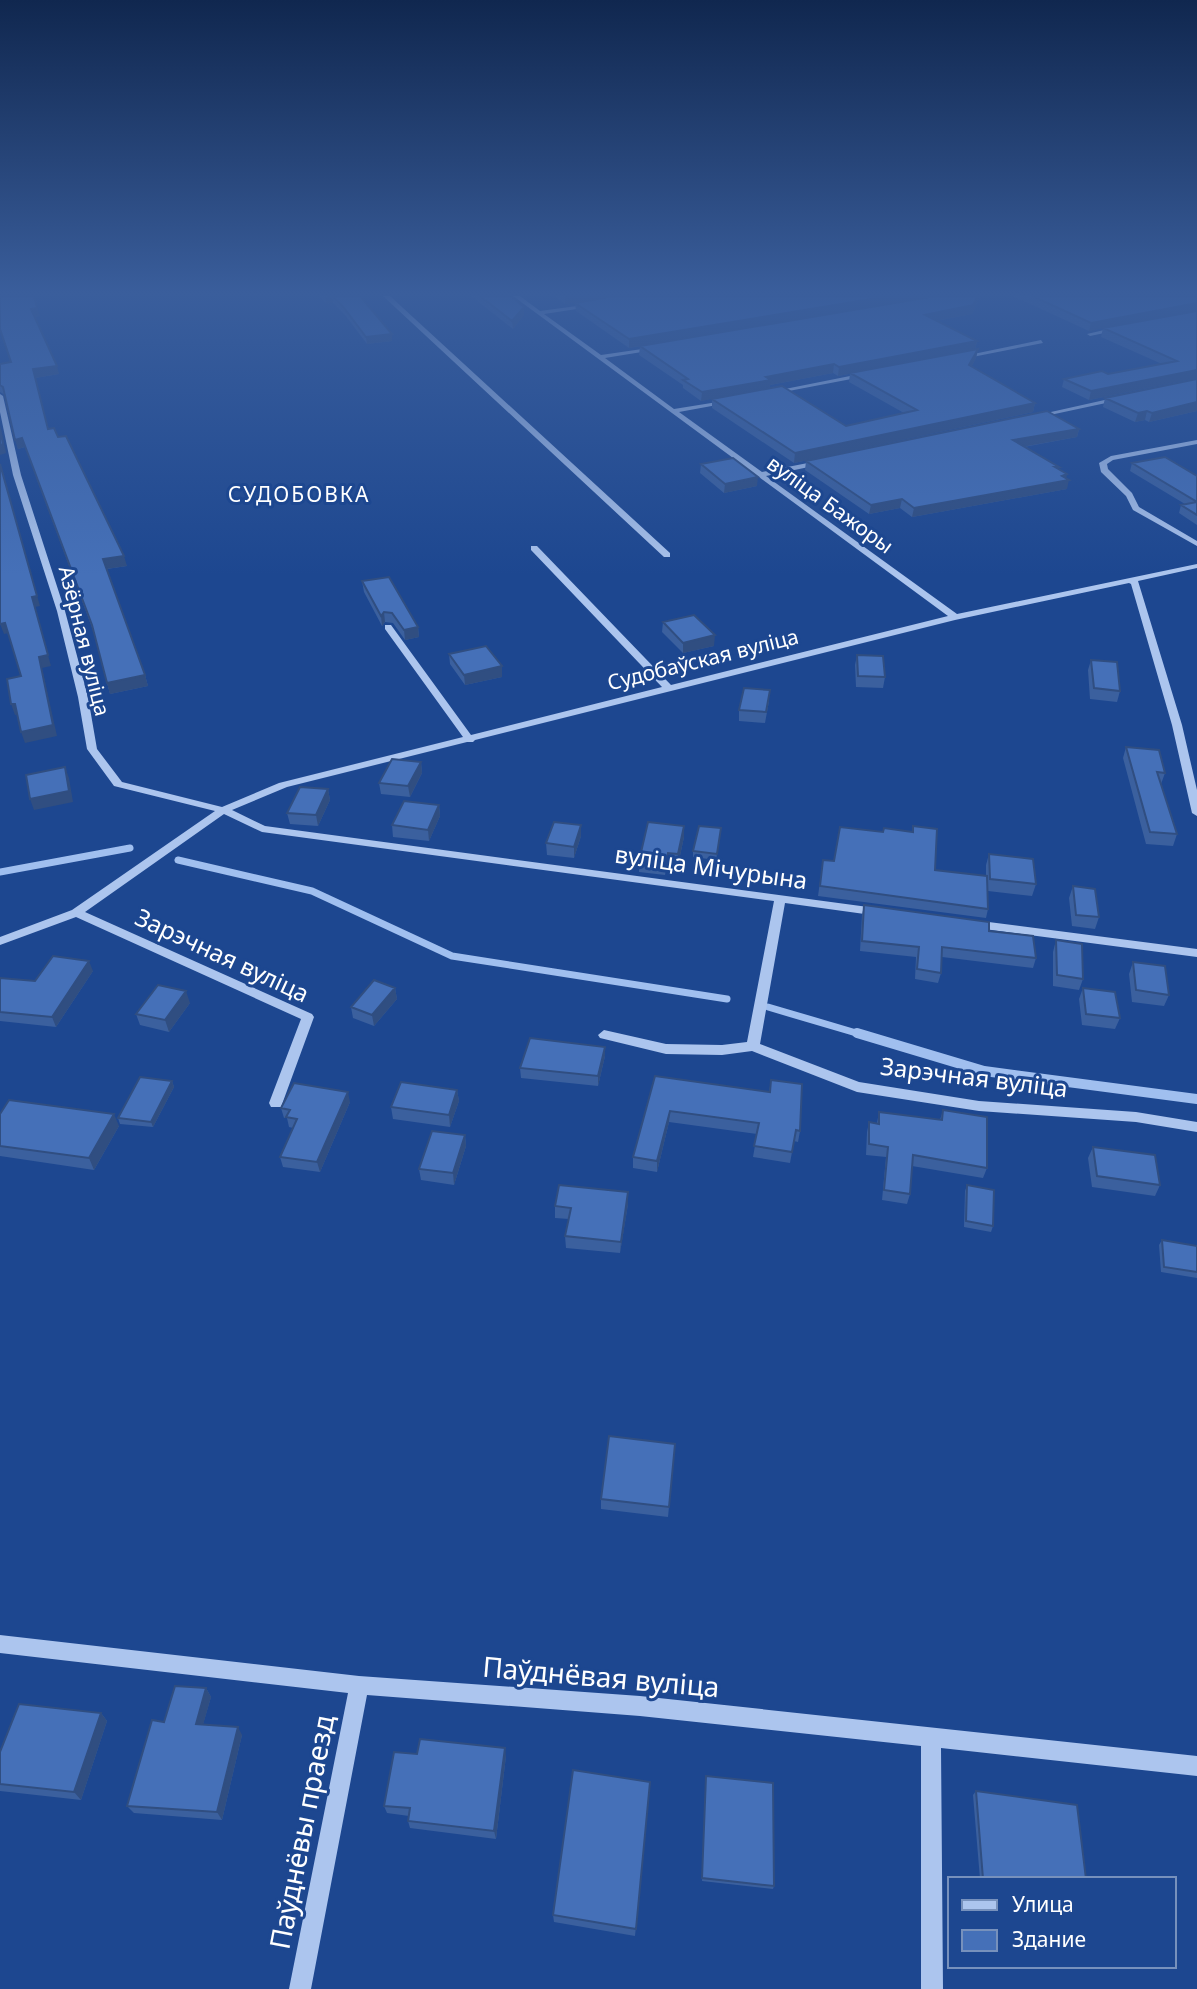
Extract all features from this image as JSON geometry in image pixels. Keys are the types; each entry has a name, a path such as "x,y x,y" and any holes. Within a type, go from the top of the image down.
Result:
{"street":[{"path":"487,389 667,555"},
{"name":"вуліца Бажоры","path":"643,389 954,617"},
{"path":"768,393 791,389"},
{"name":"Азёрная вуліца","path":"0,396 17,475 65,623 83,696 92,749 118,784 223,810"},
{"path":"1033,417 1129,397"},
{"path":"673,411 741,398"},
{"path":"1197,442 1111,458 1103,463 1104,470 1129,495 1136,508 1197,544"},
{"path":"759,475 827,461"},
{"path":"534,548 667,688"},
{"name":"Судобаўская вуліца","path":"223,810 283,785 470,740 667,688 954,617 1197,566"},
{"path":"1129,579 1135,583 1177,724 1197,813"},
{"path":"388,627 470,740"},
{"name":"вуліца Мічурына","path":"223,810 262,829 887,913"},
{"name":"Зарэчная вуліца","path":"0,941 76,913 223,810"},
{"path":"753,1046 780,899"},
{"name":"Зарэчная вуліца","path":"76,913 308,1017 276,1103"},
{"path":"955,922 1197,954"},
{"name":"Зарэчная вуліца","path":"604,1035 666,1049 722,1050 753,1046 857,1087 979,1106 1136,1117 1197,1127"},
{"name":"Паўднёвая вуліца","path":"0,1644 359,1685 640,1706 931,1740 1197,1766"},
{"name":"Паўднёвы праезд","path":"300,1989 359,1685"},
{"path":"931,1740 932,1989"}],"building":[{"path":"3,389 38,389 48,429 54,428 58,437 66,436 124,556 103,559 145,675 107,683 92,625 22,438 15,440"},
{"path":"697,389 720,389 702,392"},
{"path":"767,389 787,389 846,426 917,410 879,389 1010,389 1035,403 795,453 712,399"},
{"path":"1149,389 1197,389 1197,402 1152,413 1138,413 1105,398"},
{"path":"1047,411 1079,429 1013,440 1059,467 1055,467 1067,474 1062,476 1069,480 914,508 902,499 871,505 806,461"},
{"path":"1165,457 1197,476 1197,502 1132,463"},
{"path":"733,458 758,477 725,484 701,464"},
{"path":"0,464 37,596 32,597 48,655 39,657 53,725 21,732 15,704 11,704 7,679 21,676 5,623 0,624"},
{"path":"1197,502 1197,515 1181,505"},
{"path":"389,577 418,627 404,630 392,613 384,612 381,616 362,581"},
{"path":"694,615 715,635 683,643 663,622"},
{"path":"486,646 502,666 464,675 449,654"},
{"path":"857,655 883,656 885,677 858,676"},
{"path":"1091,660 1117,662 1120,691 1094,688"},
{"path":"744,688 770,690 766,712 739,710"},
{"path":"1126,747 1159,750 1165,773 1157,772 1177,834 1150,832"},
{"path":"392,759 421,762 408,786 379,783"},
{"path":"65,767 69,791 30,799 26,775"},
{"path":"300,787 328,789 316,815 287,813"},
{"path":"404,801 439,805 428,830 392,825"},
{"path":"554,822 581,825 574,847 546,843"},
{"path":"648,822 684,826 678,854 668,853 666,864 639,861"},
{"path":"699,826 721,828 717,854 693,851"},
{"path":"913,826 937,829 935,870 987,876 988,909 820,886 823,860 834,861 840,827 913,832"},
{"path":"989,854 1033,859 1036,884 990,879"},
{"path":"1073,886 1095,889 1099,917 1076,915"},
{"path":"864,905 989,922 989,931 1033,936 1036,958 942,947 941,973 917,969 919,947 862,941"},
{"path":"1056,940 1082,944 1083,979 1057,975"},
{"path":"53,956 89,961 52,1017 0,1012 0,978 35,981"},
{"path":"1133,962 1165,966 1169,995 1136,990"},
{"path":"374,980 395,988 372,1015 351,1007"},
{"path":"158,985 186,991 165,1020 136,1014"},
{"path":"1083,988 1115,992 1120,1018 1086,1014"},
{"path":"530,1038 605,1047 598,1076 520,1068"},
{"path":"655,1076 770,1092 771,1080 802,1084 800,1131 796,1130 792,1152 754,1146 759,1123 670,1111 657,1161 633,1157"},
{"path":"140,1077 172,1081 151,1122 118,1118"},
{"path":"401,1082 457,1090 449,1115 391,1107"},
{"path":"294,1083 348,1092 317,1162 280,1157 297,1119 286,1117 290,1110 281,1108"},
{"path":"9,1100 114,1114 89,1158 0,1146 0,1114"},
{"path":"943,1110 987,1117 987,1168 913,1155 910,1194 884,1190 888,1147 869,1144 869,1122 879,1124 879,1112 942,1120"},
{"path":"432,1131 465,1135 453,1173 419,1169"},
{"path":"1093,1147 1155,1155 1160,1185 1097,1176"},
{"path":"559,1185 628,1192 621,1242 565,1236 571,1208 555,1206"},
{"path":"967,1185 994,1190 993,1226 966,1221"},
{"path":"1162,1240 1197,1246 1197,1272 1164,1267"},
{"path":"609,1436 675,1444 669,1507 601,1499"},
{"path":"175,1686 206,1688 196,1724 238,1727 217,1812 127,1806 152,1720 164,1722"},
{"path":"19,1704 101,1713 74,1792 0,1784 0,1752"},
{"path":"420,1739 505,1748 494,1831 408,1821 410,1808 384,1806 394,1752 417,1754"},
{"path":"573,1770 650,1782 636,1929 553,1915"},
{"path":"706,1776 773,1783 774,1886 702,1878"},
{"path":"976,1791 1077,1805 1086,1877 983,1877"}],"waterway":[{"path":"0,872 130,848"},
{"path":"178,860 312,891 452,956 727,999"},
{"path":"768,1007 863,1035"},
{"path":"857,1033 984,1071 1197,1099"}],"district":[{"name":"СУДОБОВКА","path":"299,495"}]}
